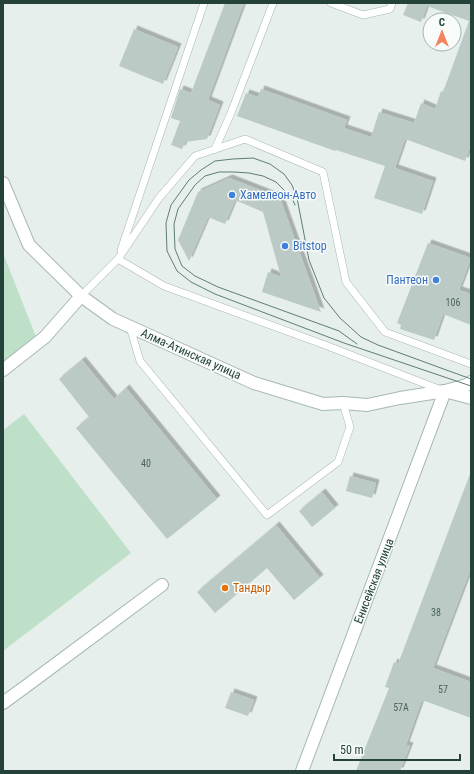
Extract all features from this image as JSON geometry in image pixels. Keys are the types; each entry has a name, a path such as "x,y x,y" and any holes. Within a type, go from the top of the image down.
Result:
{"street":[{"name":"Алма-Атинская улица","path":"3,183 30,245 81,296 113,319 254,383 323,404 343,403 367,405 400,398 445,392 467,385 471,382"},
{"path":"3,370 45,337 81,296"},
{"name":"Алма-Атинская улица","path":"445,392 471,398"},
{"name":"Енисейская улица","path":"302,771 445,392"},
{"path":"3,702 162,585"}],"lane":[{"path":"118,259 204,3"},
{"path":"215,149 231,113 273,3"},
{"path":"331,3 363,15 390,9 392,3"},
{"path":"81,296 118,259 159,198 195,156 245,139 324,172 346,282 385,332 471,364"},
{"path":"118,259 164,286 325,345 445,392"},
{"path":"130,327 140,361 267,515 338,462 350,427 343,403"}],"green space":[{"path":"3,253 36,337 3,363"},
{"path":"24,414 131,553 3,651 3,430"}],"building":[{"path":"225,3 244,3 208,100 220,105 207,139 185,142 182,149 171,145 180,121 171,118 180,89 191,93"},
{"path":"408,3 471,3 471,144 465,161 405,139 395,168 433,181 422,214 374,198 385,166 336,150 335,151 237,116 246,93 258,97 261,89 347,120 344,128 371,137 379,112 414,123 421,103 435,109 458,52 462,52 462,40 469,21 462,18 462,12 444,12 427,6 425,12 422,12 421,22 403,15"},
{"path":"134,29 178,47 163,84 119,66"},
{"name":"Bitstop","path":"229,178 280,198 321,312 262,292 268,272 281,277 263,212 235,200 225,224 208,217 189,261 178,240 198,192"},
{"path":"428,243 471,258 459,290 471,294 471,325 443,314 434,340 400,329 401,325 397,323"},
{"path":"82,360 114,399 126,388 217,499 167,539 76,428 89,417 59,379"},
{"path":"470,474 471,568 433,668 471,682 471,718 422,700 406,745 410,746 400,771 356,771 389,688 385,687 394,662 398,664"},
{"path":"350,476 376,483 372,498 346,491"},
{"path":"322,492 335,508 312,527 299,511"},
{"path":"276,525 320,578 294,600 267,568 215,613 197,592"},
{"path":"231,692 254,700 248,716 225,708"}],"tram line":[{"path":"471,379 378,345 361,337 340,318 324,298 309,260 297,198 292,185 284,174 270,164 253,158 215,161 189,180 171,205 166,223 167,251 177,271 191,282 215,294 344,343 471,386"},
{"path":"295,205 292,198 276,182 263,176 234,172 219,172 205,176 195,185 178,209 174,224 175,249 182,266 195,276 218,287 339,331 357,344"}],"place":[{"name":"Хамелеон-Авто","path":"232,195"},
{"name":"Bitstop","path":"285,246"},
{"name":"Пантеон","path":"436,280"},
{"name":"Тандыр","path":"225,588"}]}
